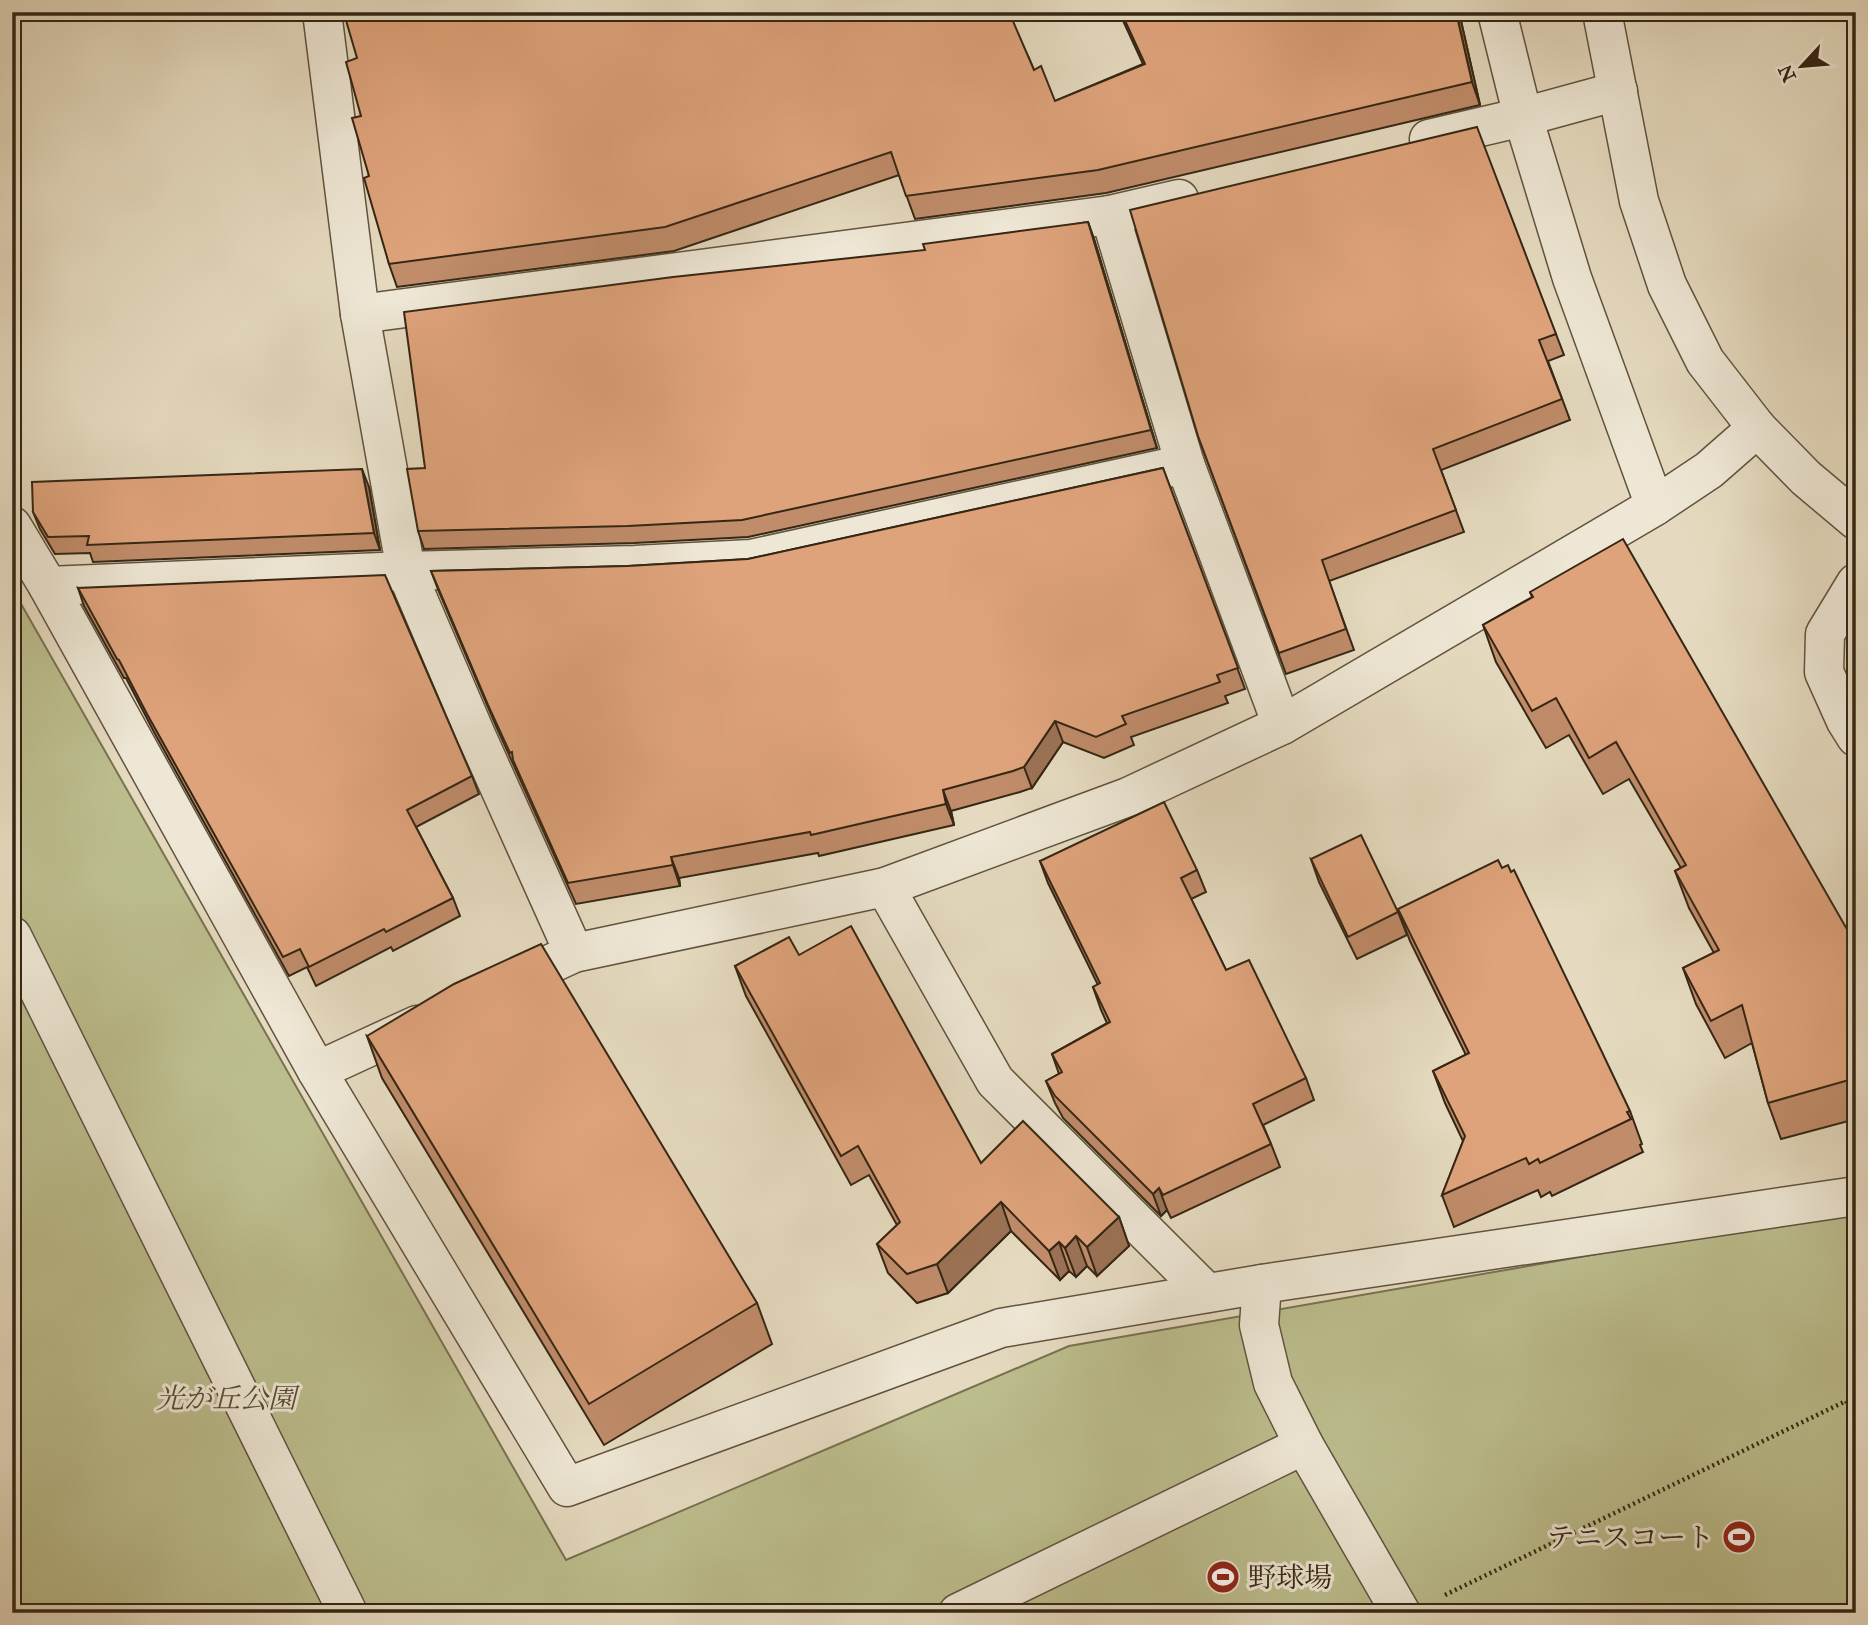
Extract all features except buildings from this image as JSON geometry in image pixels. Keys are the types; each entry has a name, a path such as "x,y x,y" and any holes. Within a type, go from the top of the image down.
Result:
{"street":[{"path":"322,12 360,314 406,571 574,953"},
{"path":"1497,12 1523,117 1573,278 1655,506"},
{"path":"1602,12 1639,201 1667,285 1705,361 1757,428 1806,478 1856,520"},
{"path":"1392,148 1618,91"},
{"path":"360,314 1110,215 1210,192"},
{"path":"1110,215 1185,464 1282,725"},
{"path":"317,1071 574,953 885,887 1128,797 1282,725 1655,506 1709,470 1757,428"},
{"path":"48,586 751,559 1185,464"},
{"path":"12,526 48,586 317,1071 567,1487 1001,1328 1262,1284 1856,1196"},
{"path":"1856,583 1825,634 1825,672 1846,722 1856,737"},
{"path":"885,887 995,1081 1207,1293"},
{"path":"12,936 348,1613"},
{"path":"1262,1284 1259,1325 1273,1383 1304,1445 1418,1607"},
{"path":"958,1613 1304,1445"}],"path":[{"path":"1418,1607 1846,1401 1856,1421"}],"green space":[{"name":"光が丘公園","path":"12,588 566,1560 1069,1346 1856,1209 1856,1613 12,1613"}],"place":[{"name":"テニスコート","path":"1739,1537"},
{"name":"野球場","path":"1223,1577"}]}
